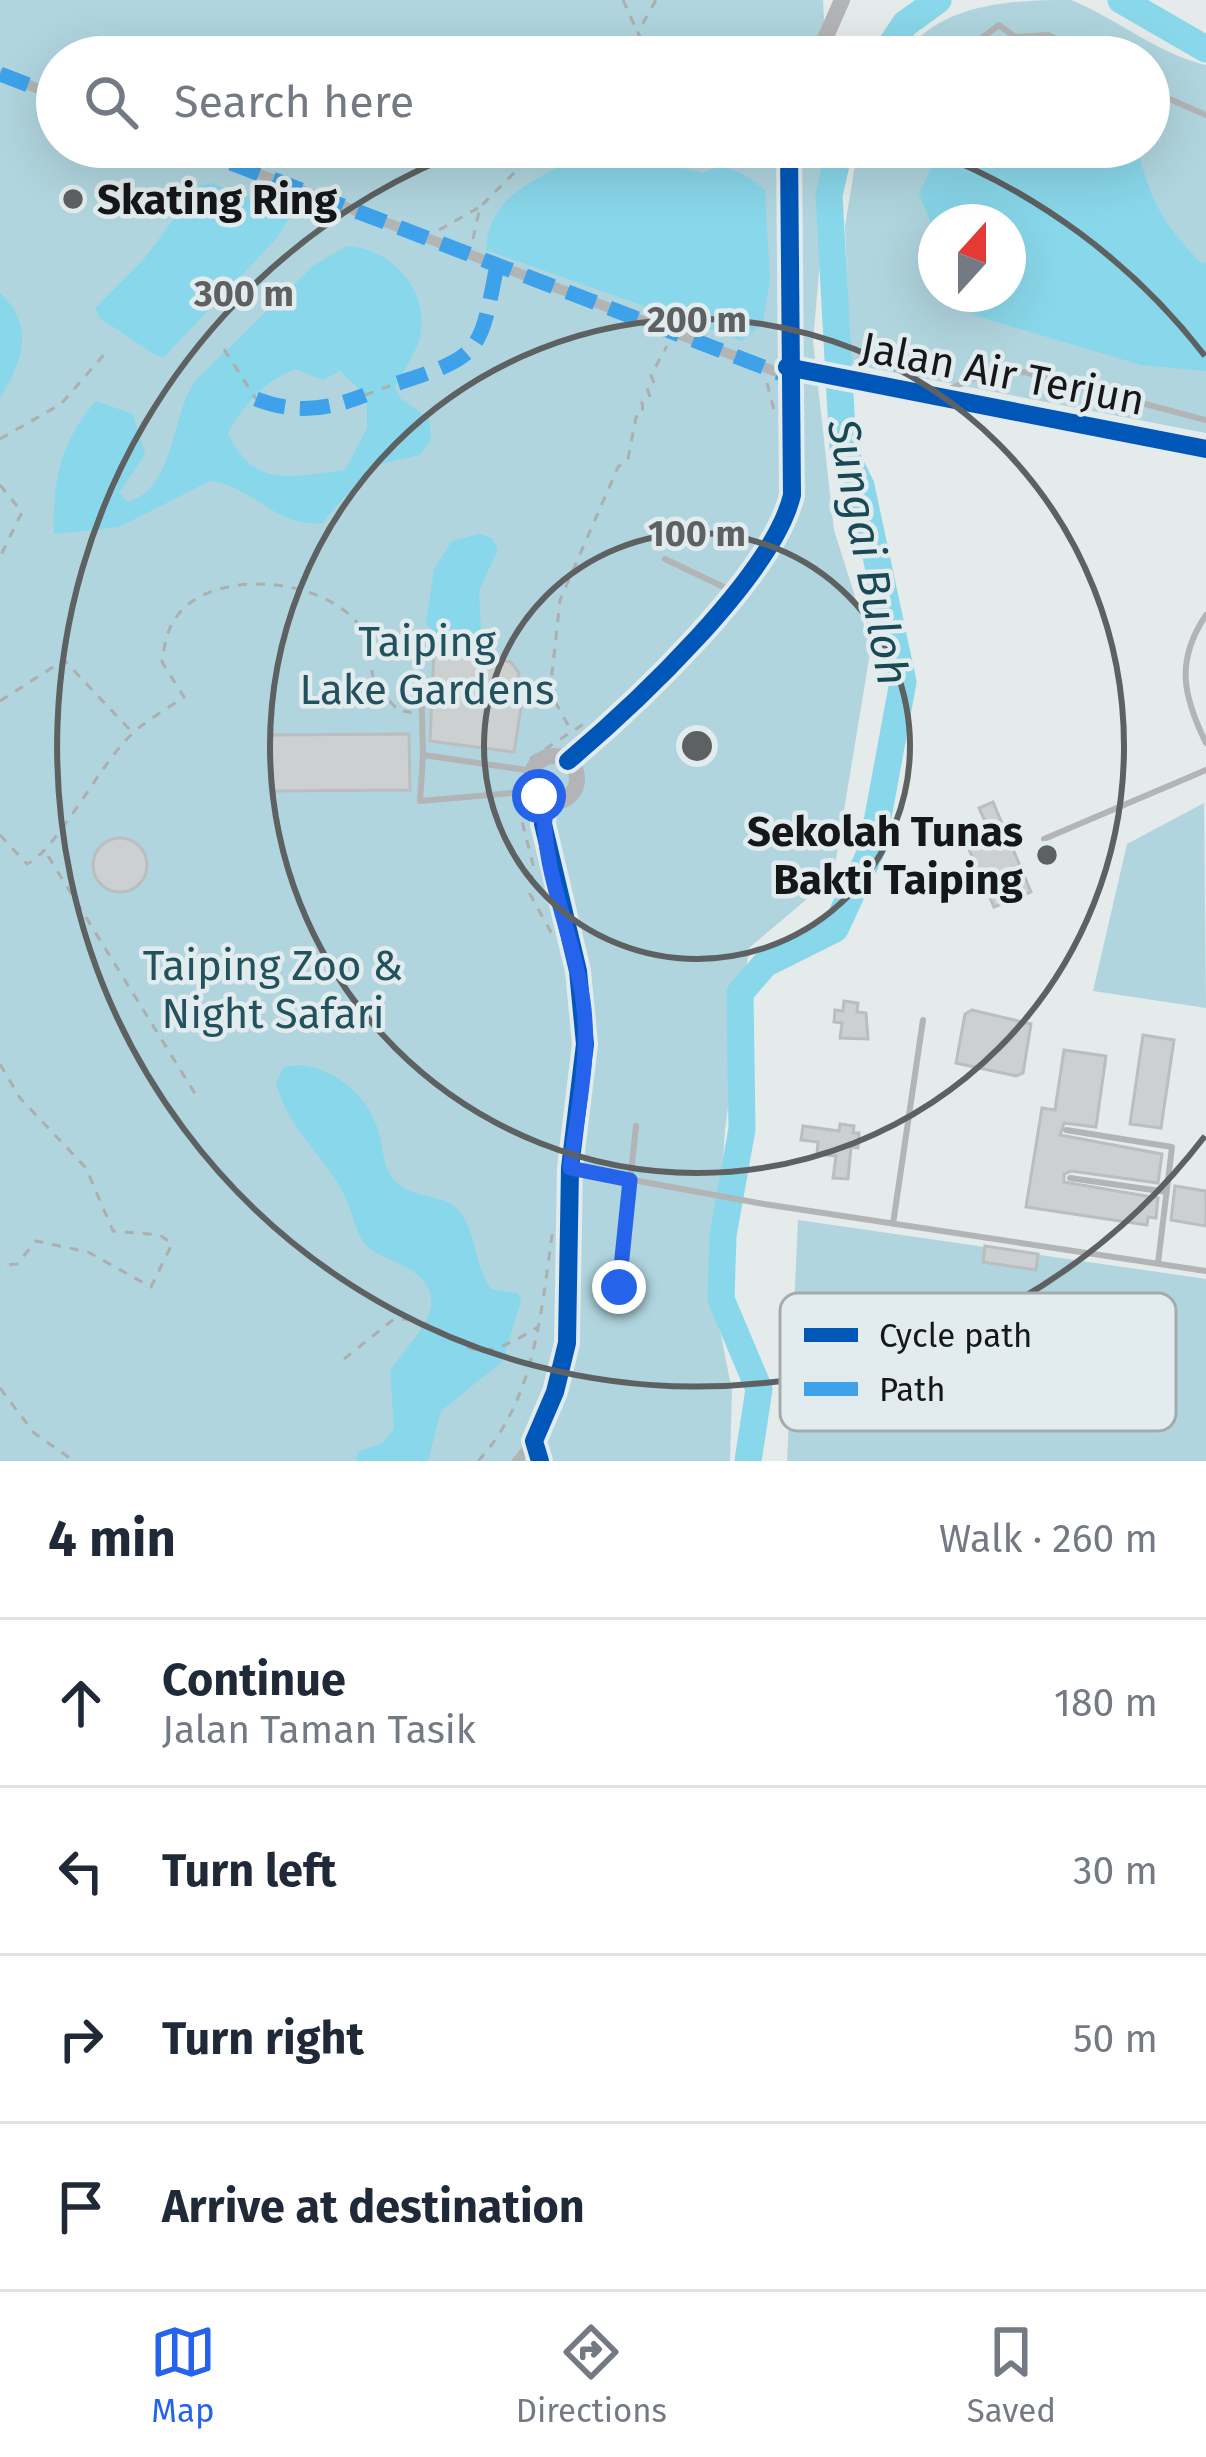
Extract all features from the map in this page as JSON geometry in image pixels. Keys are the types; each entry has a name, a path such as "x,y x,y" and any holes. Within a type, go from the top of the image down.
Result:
{"street":[{"path":"826,36 842,0"},
{"path":"0,74 36,88"},
{"path":"243,168 767,369 787,371"},
{"path":"568,761 617,719 734,592 787,518 792,495 787,371 789,168"},
{"name":"Jalan Air Terjun","path":"787,371 866,382 1206,449"},
{"path":"548,757 568,761 576,773 575,788 559,801 529,785 548,757"},
{"path":"517,1461 534,1441 555,1391 567,1343 570,1168 585,1044 584,1006 529,785"},
{"path":"534,1441 540,1461"}],"lane":[{"path":"986,36 989,29 1004,26 1014,36"},
{"path":"1170,100 1206,116"},
{"path":"934,396 1005,370 1206,420"},
{"path":"665,559 734,592"},
{"path":"1206,615 1186,647 1184,668 1190,709 1206,743"},
{"path":"421,681 420,801 529,785"},
{"path":"423,755 529,785"},
{"path":"1044,839 1206,770"},
{"path":"893,1224 923,1020"},
{"path":"619,1287 636,1126"},
{"path":"1066,1130 1172,1147 1158,1264"},
{"path":"570,1168 764,1204 1206,1271"},
{"path":"1070,1178 1167,1192"}],"path":[{"path":"623,0 639,36"},
{"path":"638,32 656,0"},
{"path":"425,238 480,207 519,168"},
{"path":"471,255 480,207"},
{"path":"555,939 530,894 529,785 570,738 550,692 560,600 618,467 628,459 630,437 638,432 636,417 643,414 642,402 650,397 646,388 654,383 673,333"},
{"path":"224,349 256,399"},
{"path":"0,439 61,404 109,350"},
{"path":"767,369 775,418"},
{"path":"365,395 398,383"},
{"path":"0,485 22,512 0,557"},
{"path":"0,835 27,863 46,855 74,804 132,733 184,697 162,662 166,631 184,608 220,588 245,584 325,598 361,627 375,683 400,711 410,712 413,733"},
{"path":"0,701 64,660 132,733"},
{"path":"570,729 602,715"},
{"path":"46,855 199,1100"},
{"path":"0,1064 20,1098 86,1168 113,1232 160,1235 172,1244 151,1287 88,1252 36,1241 17,1264 0,1265"},
{"path":"478,1461 503,1434 532,1360 555,1212"},
{"path":"344,1359 386,1322 402,1318 482,1352 497,1352 539,1326"},
{"path":"0,1388 34,1433 74,1461"}],"green space":[{"name":"Taiping Lake Gardens","path":"0,0 823,0 825,36 36,36 36,168 828,168 813,341 834,530 871,647 833,877 749,948 725,1130 713,1295 732,1391 730,1461 0,1461"},
{"path":"1071,0 1141,36 922,36 978,8"},
{"path":"1170,52 1206,65 1206,433 850,364 845,226 855,168 1170,168"},
{"path":"1204,803 1206,1008 1093,991 1127,844"},
{"path":"798,1220 1206,1279 1206,1461 787,1461 788,1431 1176,1431 1176,1293 795,1293"}],"water":[{"path":"555,168 683,168 703,173 720,168 743,175 765,190 770,279 763,323 742,341 486,250 498,211 523,187"},
{"path":"931,168 1143,168 1168,223 1202,264 1206,262 1206,371 1141,365 973,315 1026,312 1026,204 923,204 919,194"},
{"path":"212,183 292,214 276,239 164,357 155,355 100,318 95,308 144,259 198,186"},
{"path":"346,246 363,248 392,263 413,288 422,319 420,336 395,387 400,398 429,419 431,439 420,455 371,466 322,523 291,519 239,490 210,481 119,527 54,534 61,463 74,431 96,401 133,414 145,454 119,493 128,502 143,494 164,467 195,381 313,266","holes":["295,369 323,380 340,371 367,396 367,428 345,470 276,475 250,464 228,433 240,413 265,387"]},
{"path":"0,293 18,318 22,344 0,398"},
{"path":"479,534 492,538 498,549 479,591 481,631 445,641 426,624 434,569 452,541"},
{"path":"301,1065 339,1079 361,1098 375,1122 391,1175 408,1190 454,1206 465,1220 491,1289 517,1293 521,1301 502,1362 441,1411 428,1461 356,1461 358,1452 382,1443 394,1429 390,1371 427,1318 430,1291 421,1278 364,1243 335,1178 288,1112 276,1082 284,1067"}],"building":[{"path":"434,652 511,662 519,673 516,685 524,688 514,752 430,741"},
{"path":"409,734 410,790 270,791 269,735"},
{"path":"993,802 1031,892 994,907 968,847 992,837 979,808"},
{"path":"120,838 139,846 147,865 139,884 120,892 101,884 93,865 101,846"},
{"path":"844,1001 858,1003 857,1012 866,1013 868,1039 840,1038 842,1023 834,1022 835,1010 843,1011"},
{"path":"972,1010 1031,1024 1023,1073 1016,1076 956,1063 965,1014"},
{"path":"1143,1035 1174,1040 1161,1128 1130,1124"},
{"path":"1064,1050 1106,1056 1096,1127 1064,1123 1060,1135 1162,1154 1158,1183 1071,1171 1064,1174 1064,1182 1158,1198 1156,1218 1148,1217 1147,1225 1026,1207 1042,1108 1055,1110"},
{"path":"840,1124 854,1126 853,1133 859,1133 858,1148 851,1147 848,1179 833,1178 836,1156 817,1154 818,1142 801,1140 803,1126 839,1131"},
{"path":"1175,1186 1206,1191 1206,1226 1171,1220"},
{"path":"985,1246 1038,1254 1036,1270 983,1262"}],"waterway":[{"name":"Sungai Buloh","path":"897,36 905,24 938,0"},
{"name":"Sungai Buloh","path":"1121,0 1206,49"},
{"name":"Sungai Buloh","path":"748,1461 759,1389 721,1299 723,1235 742,1129 740,993 765,964 835,929 872,849 903,682 861,486 843,449 829,195 835,168"}],"marked path":[{"path":"0,74 36,88"},
{"path":"244,168 787,376"},
{"path":"398,383 447,365 473,346 481,333 497,265"},
{"path":"256,399 311,408 365,395"}],"cycle path":[{"path":"568,761 628,708 730,600 780,527 792,495 789,168"},
{"path":"787,367 1206,449"},
{"path":"540,1461 534,1441 555,1392 567,1343 570,1168 585,1044 578,971 543,824 545,799"}],"place":[{"name":"Skating Ring","path":"73,199"},
{"name":"Sekolah Tunas Bakti Taiping","path":"1047,855"}],"route":[{"path":"539,796 545,800 548,851 584,1006 585,1044 570,1168 630,1180 619,1287"}],"park label":[{"name":"Taiping Zoo & Night Safari","path":"273,989"}]}
